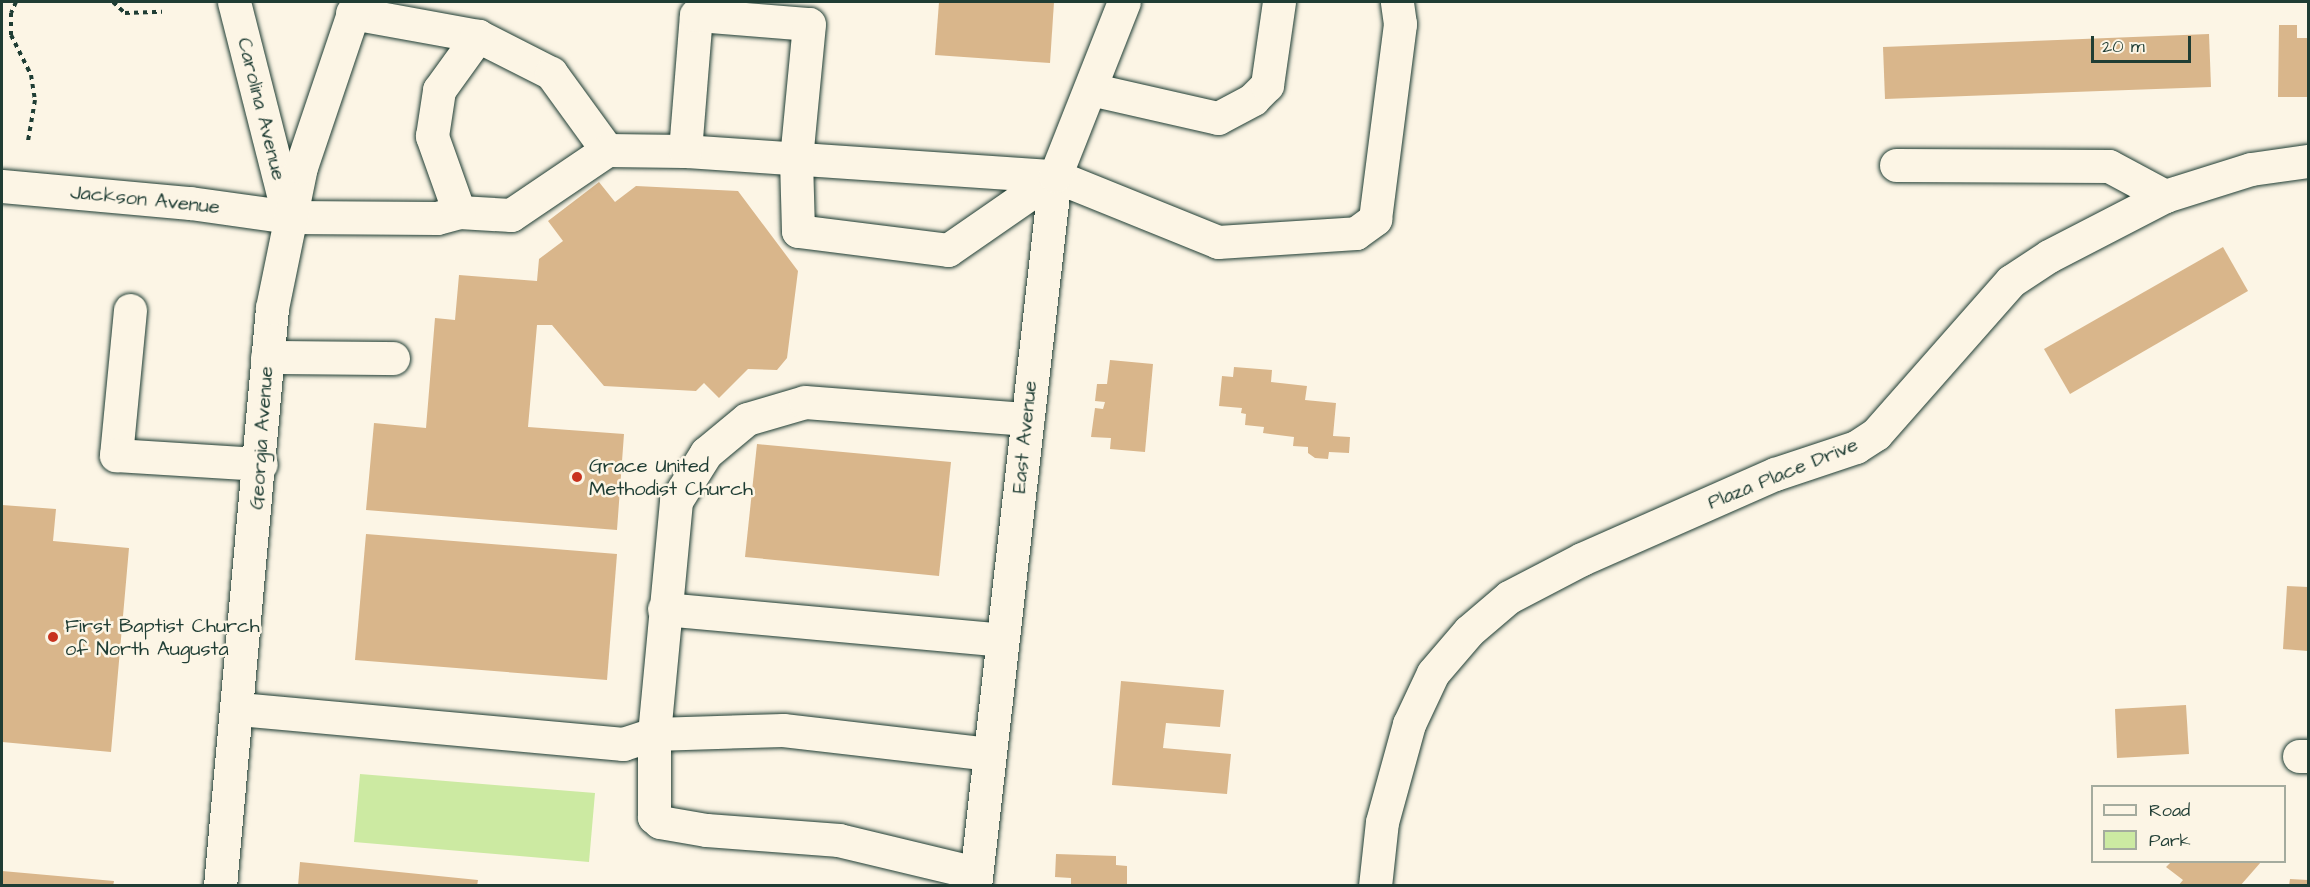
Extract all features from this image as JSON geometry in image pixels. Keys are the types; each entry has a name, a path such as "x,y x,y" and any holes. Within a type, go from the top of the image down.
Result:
{"street":[{"name":"Carolina Avenue","path":"234,2 289,217"},
{"name":"East Avenue","path":"976,879 1055,176 1124,2"},
{"path":"1090,88 1218,118 1252,99 1267,85 1279,2"},
{"path":"355,7 478,36 551,73 607,150 685,151 1055,176 1218,242 1356,233 1375,219 1400,24 1397,2"},
{"name":"Georgia Avenue","path":"220,885 239,709 261,464 267,357 289,217 322,97 355,7"},
{"path":"685,151 696,15 756,19 809,24 796,159 798,231 948,250 1055,176"},
{"path":"459,212 432,136 439,90 478,36"},
{"name":"Jackson Avenue","path":"2,186 190,203 289,217 437,218 459,212 511,215 607,150"},
{"name":"Plaza Place Drive","path":"1375,885 1382,822 1409,724 1433,673 1469,631 1509,597 1581,559 1775,474 1856,447 1876,435 2011,281 2049,256 2165,196 2251,169 2308,161"},
{"path":"1896,165 2109,166 2165,196"},
{"path":"130,310 126,384 116,455 261,464"},
{"path":"267,357 393,358"},
{"path":"976,879 839,840 660,822 654,817 652,799 654,734 664,609 676,501 706,453 747,419 805,402 1027,419"},
{"path":"664,609 1002,640"},
{"path":"239,709 623,744 654,734 783,730 989,754"}],"path":[{"path":"16,2 11,13 11,35 31,75 35,100 28,141"},
{"path":"113,2 125,13 162,12"}],"green space":[{"path":"360,774 595,793 589,862 354,842"}],"building":[{"path":"939,2 1054,2 1050,63 935,55"},
{"path":"2279,25 2297,25 2297,38 2308,38 2308,97 2278,97"},
{"path":"2209,34 2211,87 1885,99 1883,47"},
{"path":"599,182 615,202 636,186 738,191 798,271 787,358 777,370 748,369 719,398 704,383 696,391 604,386 552,325 537,325 528,427 624,434 617,530 366,510 374,423 426,428 435,318 455,320 459,275 537,281 539,259 563,241 548,221"},
{"path":"2223,247 2248,291 2070,394 2044,349"},
{"path":"1110,360 1153,364 1145,452 1110,449 1111,438 1091,437 1095,408 1103,409 1105,402 1095,401 1097,384 1107,384"},
{"path":"1234,367 1272,370 1271,382 1307,386 1305,400 1336,403 1333,436 1350,437 1349,453 1329,452 1328,459 1315,458 1308,453 1308,447 1293,446 1294,437 1263,433 1264,427 1245,425 1246,414 1241,413 1242,408 1219,406 1222,376 1233,377"},
{"path":"757,444 951,462 939,576 745,557"},
{"path":"2,505 56,509 53,541 129,548 111,752 2,742"},
{"path":"366,534 617,554 607,680 355,660"},
{"path":"2287,586 2308,587 2308,651 2283,649"},
{"path":"1121,681 1224,690 1220,727 1166,723 1163,748 1231,754 1227,794 1112,785"},
{"path":"2186,705 2189,754 2117,758 2115,709"},
{"path":"1056,854 1116,856 1116,865 1127,866 1127,886 1071,886 1071,878 1055,877"},
{"path":"300,862 478,880 477,886 298,886"},
{"path":"2170,863 2260,863 2240,886 2178,886 2183,880 2166,867"},
{"path":"2,871 114,881 113,886 2,886"},
{"path":"2290,879 2308,880 2308,886 2289,886"}],"place":[{"name":"Grace United Methodist Church","path":"577,477"},
{"name":"First Baptist Church of North Augusta","path":"53,637"}]}
